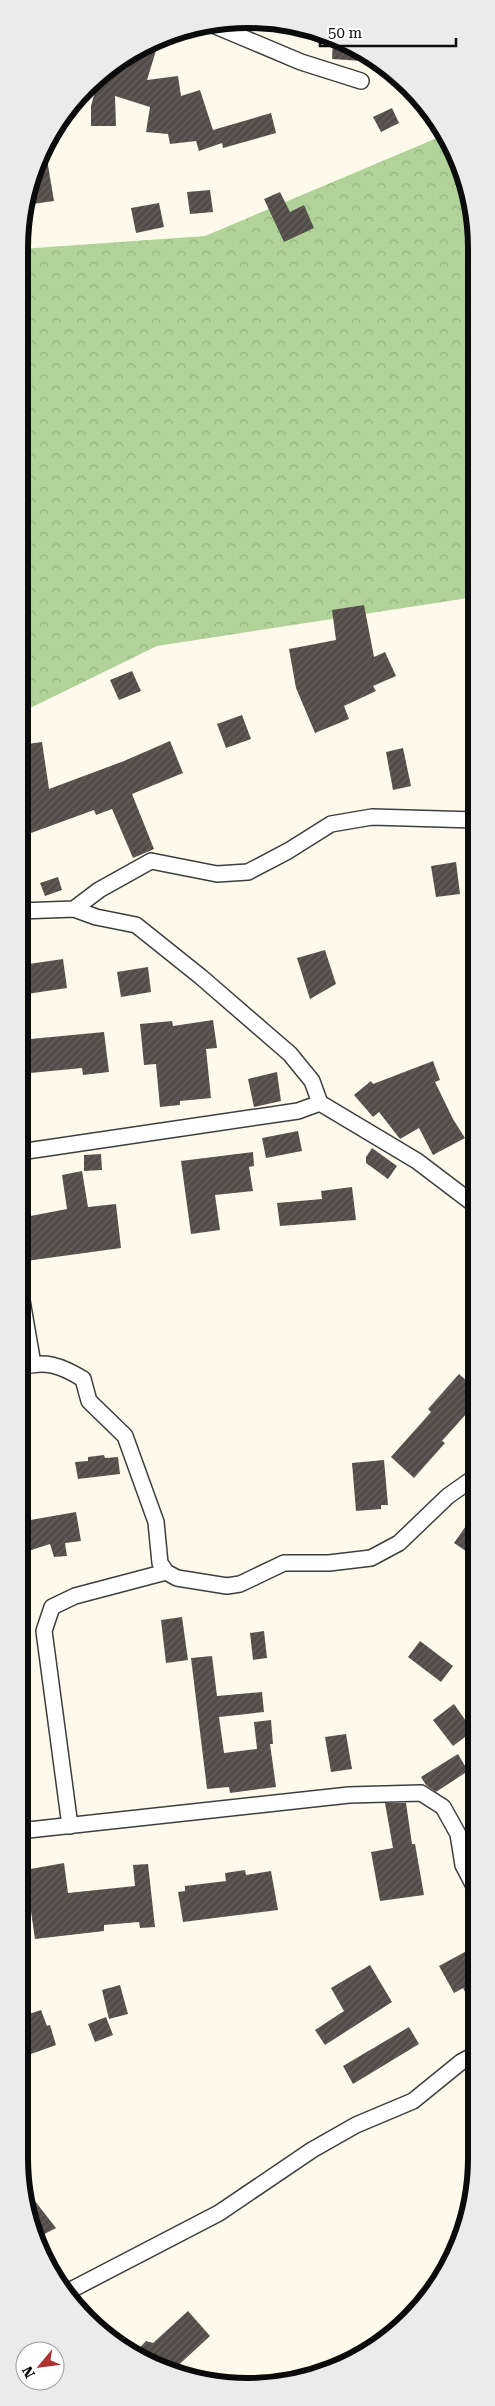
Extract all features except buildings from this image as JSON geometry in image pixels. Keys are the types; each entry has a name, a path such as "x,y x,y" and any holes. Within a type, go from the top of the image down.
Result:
{"street":[{"path":"222,29 301,62 361,82"},
{"path":"74,909 99,890 152,861 217,874 248,872 288,851 331,824 372,817 468,820"},
{"path":"28,911 74,909 96,917 136,925 208,983 290,1054 312,1080 320,1103 417,1161 468,1200"},
{"path":"28,1151 298,1111 320,1103"},
{"path":"28,1366 48,1363 68,1369 83,1379 89,1401 125,1436 156,1522 160,1563 166,1572 177,1578 227,1586 240,1584 284,1563 329,1563 371,1558 399,1543 448,1496 468,1482"},
{"path":"70,1826 44,1631 52,1608 75,1596 166,1572"},
{"path":"28,1830 349,1795 421,1793 443,1807 458,1834 463,1866 468,1876"},
{"path":"71,2290 219,2214 312,2150 356,2125 413,2101 468,2058"}],"green space":[{"path":"438,138 451,163 460,191 466,219 468,248 468,598 157,646 28,709 28,249 205,236"}]}
